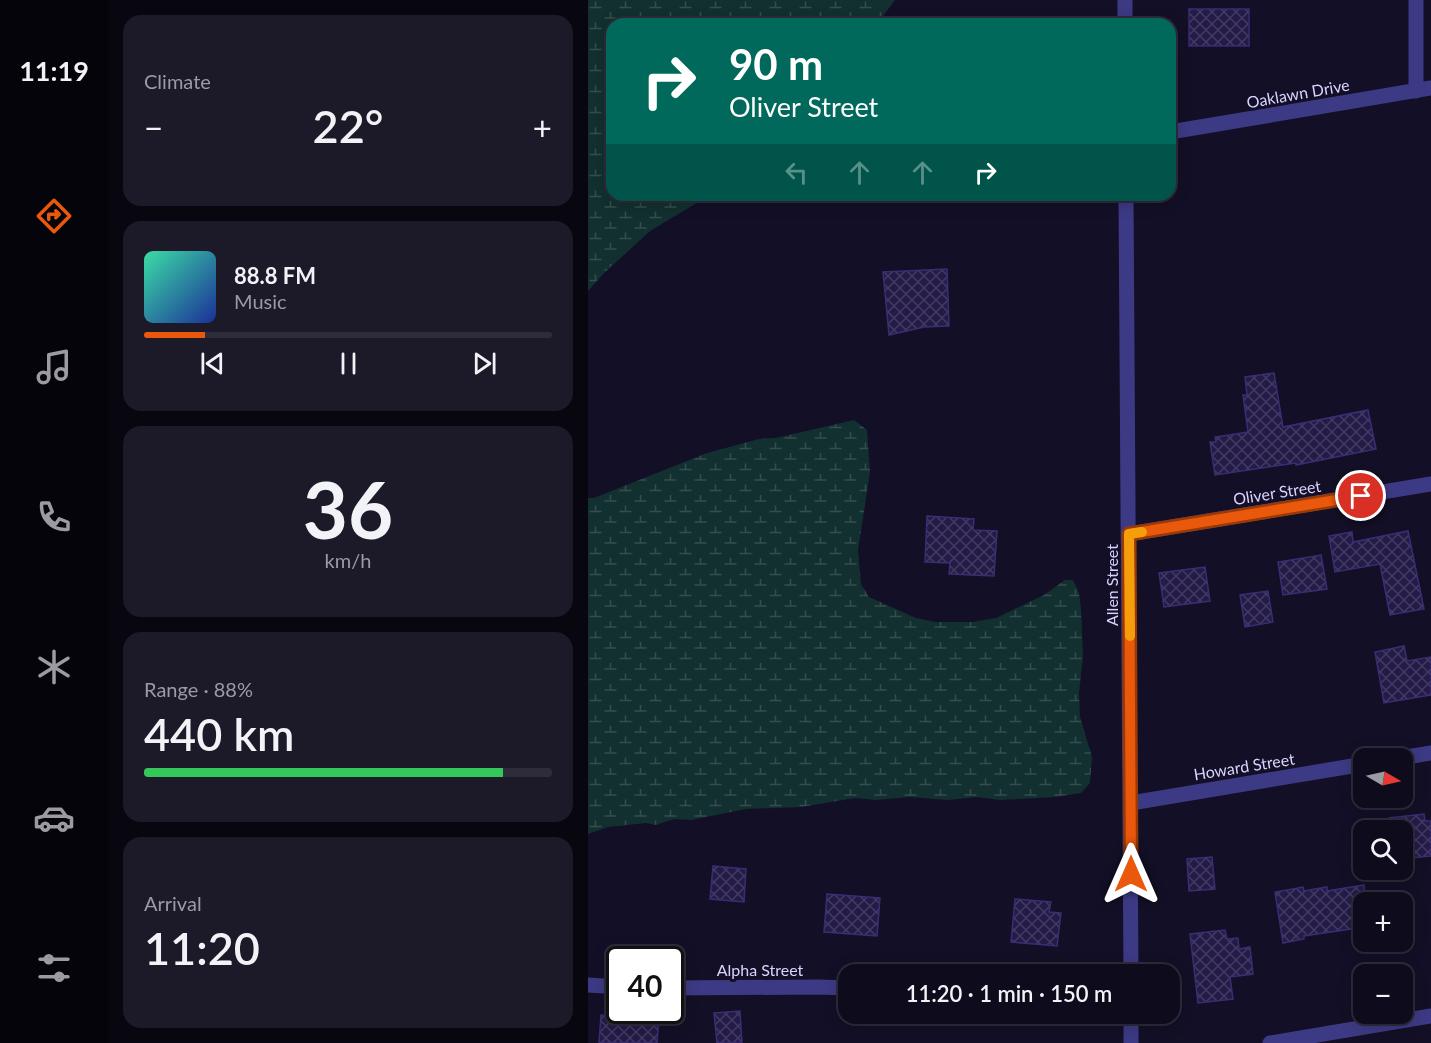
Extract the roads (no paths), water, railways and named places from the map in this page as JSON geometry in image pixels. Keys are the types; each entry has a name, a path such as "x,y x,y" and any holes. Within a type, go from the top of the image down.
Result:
{"street":[{"path":"1125,0 1125,18"},
{"path":"1416,0 1423,89"},
{"name":"Oaklawn Drive","path":"1176,131 1423,89"},
{"name":"Allen Street","path":"1126,201 1131,964"},
{"name":"Oliver Street","path":"1129,534 1431,484"},
{"path":"1413,756 1431,753"},
{"name":"Howard Street","path":"1131,803 1353,766"},
{"path":"588,985 606,986"},
{"name":"Alpha Street","path":"684,988 838,988"},
{"path":"1270,1043 1431,1016"},
{"path":"1131,1024 1131,1043"}]}
